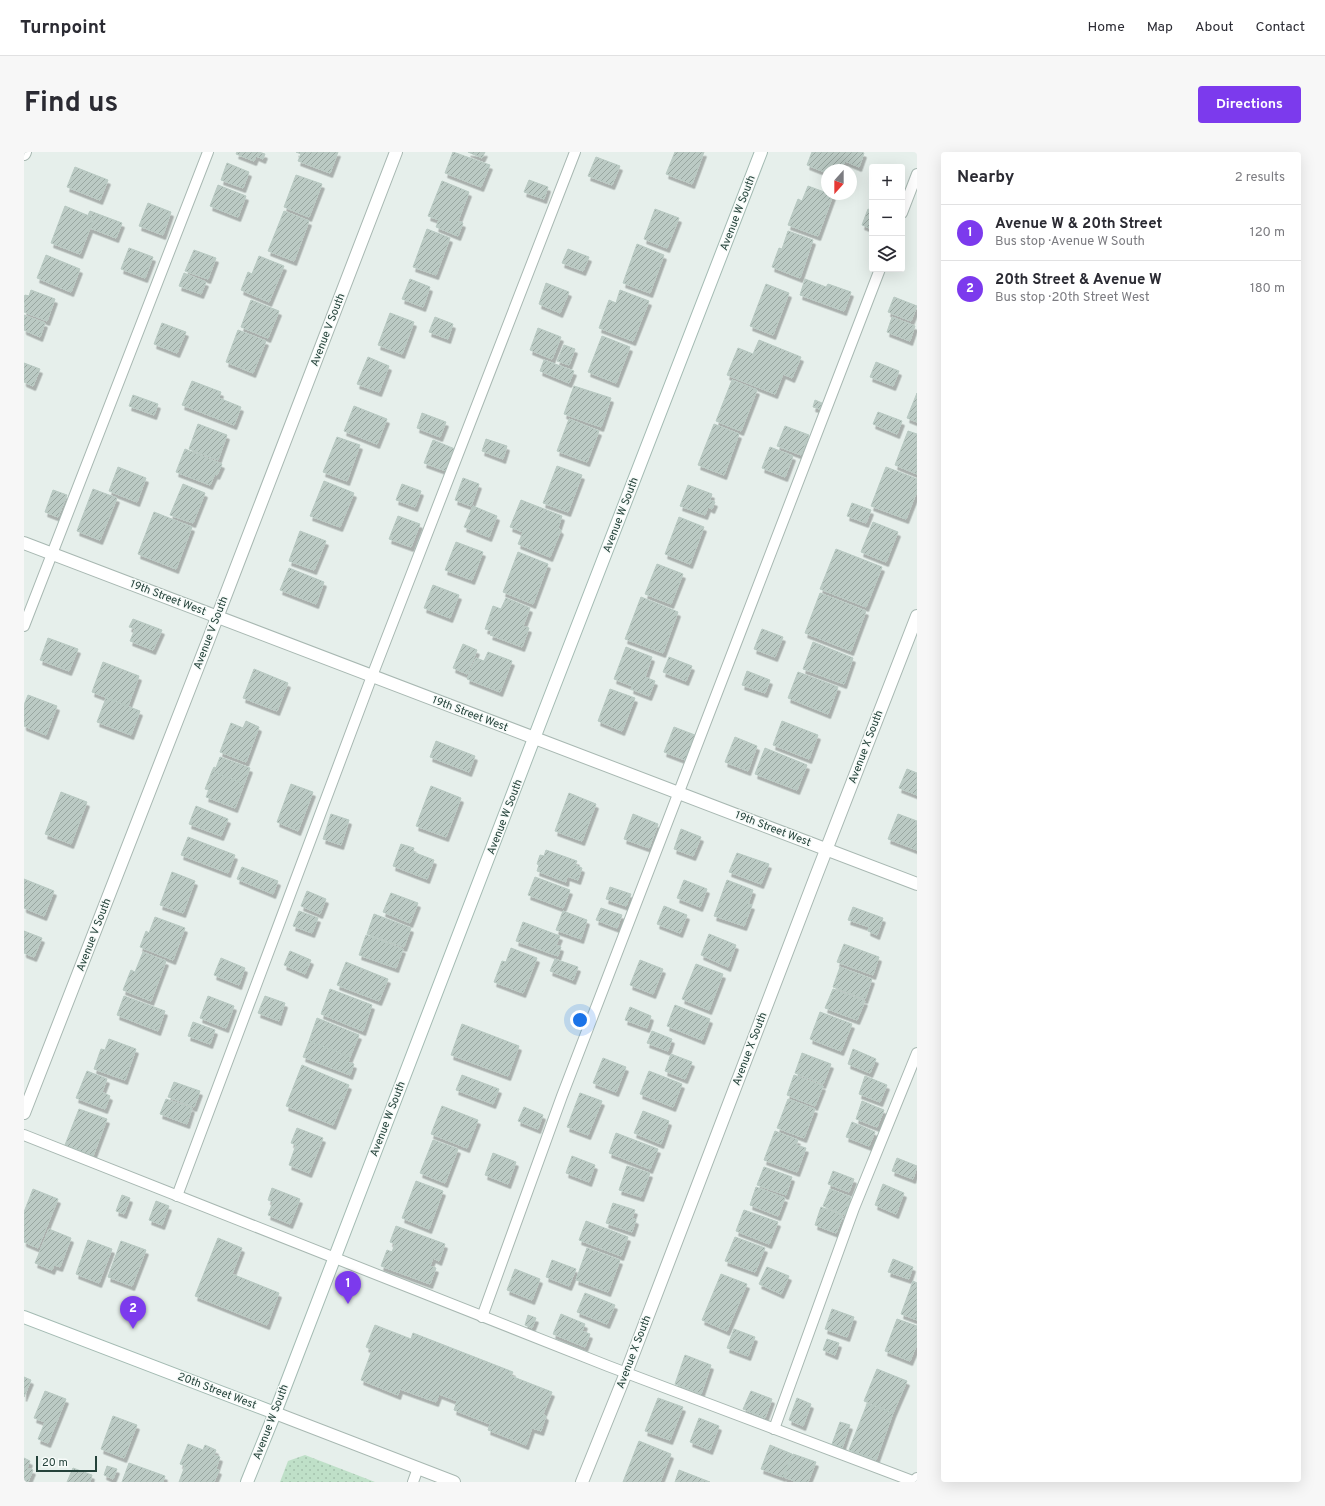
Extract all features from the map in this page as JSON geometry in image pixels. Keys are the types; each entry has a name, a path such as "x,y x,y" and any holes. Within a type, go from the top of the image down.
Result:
{"street":[{"name":"Avenue V South","path":"24,1113 218,617 396,152"},
{"name":"Avenue W South","path":"247,1482 275,1413 534,737 761,152"},
{"name":"19th Street West","path":"24,543 917,884"},
{"name":"Avenue X South","path":"582,1482 626,1373 826,849 917,616"},
{"name":"20th Street West","path":"24,1317 454,1482"}],"lane":[{"path":"24,626 208,152"},
{"path":"177,1196 372,676 575,152"},
{"path":"905,205 917,174"},
{"path":"482,1316 562,1096 879,272"},
{"path":"774,1429 854,1208 917,1053"},
{"path":"24,1135 626,1373 915,1482"},
{"path":"413,1482 418,1468"}],"green space":[{"path":"305,1455 375,1482 280,1482 288,1461"}],"building":[{"path":"237,152 259,152 265,154 263,159 256,156 254,161 236,154"},
{"path":"296,152 338,152 330,173 298,161 301,154"},
{"path":"453,152 490,165 481,187 445,173"},
{"path":"468,152 485,152 482,158"},
{"path":"675,152 704,152 692,184 666,174"},
{"path":"812,152 864,153 859,167 857,164 852,164 845,161 844,164 821,164 821,171 807,165"},
{"path":"596,157 620,166 612,185 588,176"},
{"path":"227,163 249,172 243,188 221,180"},
{"path":"75,167 108,180 100,200 67,187"},
{"path":"296,175 322,184 309,217 284,207"},
{"path":"529,180 548,187 544,199 524,192"},
{"path":"442,181 469,192 458,221 463,223 458,236 436,227 439,220 428,216"},
{"path":"218,185 246,196 238,217 210,206"},
{"path":"808,186 821,191 821,200 831,200 818,236 788,225 798,199 802,201"},
{"path":"148,203 171,212 163,235 139,226"},
{"path":"65,206 94,218 80,254 51,243"},
{"path":"655,209 679,218 667,248 644,239"},
{"path":"868,209 869,228 862,225"},
{"path":"90,211 122,223 116,238 90,228 94,218 88,215"},
{"path":"284,211 309,221 294,261 268,251"},
{"path":"427,229 450,238 436,275 413,267"},
{"path":"788,231 813,240 800,278 772,267 779,248 782,249"},
{"path":"637,244 664,255 650,293 623,283"},
{"path":"129,248 153,257 145,278 121,269"},
{"path":"568,249 589,257 583,271 562,263"},
{"path":"194,250 216,258 208,279 185,271"},
{"path":"46,255 80,269 71,292 37,278"},
{"path":"259,256 284,266 269,302 241,290 248,272 252,274"},
{"path":"184,273 206,282 201,294 179,286"},
{"path":"410,279 430,287 423,307 402,299"},
{"path":"805,279 826,287 828,284 851,292 844,311 800,295"},
{"path":"546,283 569,292 560,313 539,304"},
{"path":"766,284 789,293 773,335 750,326"},
{"path":"31,290 55,299 47,321 24,312 24,297 25,295 29,296"},
{"path":"620,290 649,301 633,341 599,328 609,300 616,303"},
{"path":"894,297 917,306 911,321 888,312"},
{"path":"251,300 279,311 268,338 241,327"},
{"path":"390,313 414,322 402,354 378,345"},
{"path":"24,315 45,323 40,337 24,330"},
{"path":"435,317 453,324 448,339 429,332"},
{"path":"892,317 915,326 910,341 887,332"},
{"path":"162,323 186,332 177,353 154,344"},
{"path":"538,328 561,337 552,359 530,350"},
{"path":"238,330 266,341 253,373 226,362"},
{"path":"602,336 630,347 616,383 588,372"},
{"path":"759,340 801,357 792,378 783,374 775,394 727,375 738,348 753,354"},
{"path":"564,345 575,349 569,365 557,361"},
{"path":"368,357 389,366 379,392 357,384"},
{"path":"544,360 574,371 569,383 540,371"},
{"path":"876,362 899,371 893,386 870,377"},
{"path":"24,363 40,369 33,386 24,382"},
{"path":"732,380 757,390 741,431 716,421"},
{"path":"192,381 221,392 219,398 241,407 234,425 182,405"},
{"path":"574,386 611,398 601,427 564,414"},
{"path":"917,393 917,422 907,418"},
{"path":"133,395 158,404 154,415 129,406"},
{"path":"815,400 822,403 820,409 813,407"},
{"path":"354,406 387,419 377,444 344,431"},
{"path":"878,412 902,421 897,434 873,424"},
{"path":"422,413 446,422 440,437 417,428"},
{"path":"569,419 599,431 587,462 557,451"},
{"path":"198,424 227,435 218,460 189,449"},
{"path":"714,424 739,434 724,475 698,465"},
{"path":"785,426 809,435 801,455 777,446"},
{"path":"908,431 917,434 917,474 895,465"},
{"path":"337,437 360,445 347,481 323,472"},
{"path":"486,439 507,446 503,459 482,451"},
{"path":"433,440 455,449 446,471 424,463"},
{"path":"770,447 793,456 785,477 762,468"},
{"path":"185,449 222,464 210,485 176,472"},
{"path":"557,466 582,475 568,512 543,503"},
{"path":"118,467 146,478 137,502 109,491"},
{"path":"886,467 917,479 917,491 906,519 871,506"},
{"path":"463,478 479,484 471,506 455,500"},
{"path":"324,481 354,493 340,527 310,516"},
{"path":"183,484 205,493 193,523 170,515"},
{"path":"402,484 421,491 415,507 396,500"},
{"path":"688,485 712,494 710,500 715,502 712,509 708,507 705,515 680,506"},
{"path":"93,489 117,498 100,540 77,531"},
{"path":"53,490 67,495 58,517 45,512"},
{"path":"521,500 562,516 558,528 561,530 550,557 518,544 523,532 510,527"},
{"path":"852,503 871,510 866,523 847,516"},
{"path":"473,506 497,516 489,537 464,527"},
{"path":"154,512 192,527 176,569 138,554"},
{"path":"398,516 420,524 411,547 389,539"},
{"path":"679,517 704,527 690,564 665,554"},
{"path":"873,522 898,532 886,562 861,552"},
{"path":"300,531 326,541 314,570 289,561"},
{"path":"456,542 483,552 472,580 445,570"},
{"path":"836,549 882,567 866,607 820,589"},
{"path":"518,552 548,564 533,604 503,592"},
{"path":"657,564 683,574 671,604 645,594"},
{"path":"289,568 324,582 316,604 280,590"},
{"path":"433,585 459,595 450,618 424,608"},
{"path":"820,593 866,611 851,651 805,633"},
{"path":"641,597 678,612 663,653 625,639"},
{"path":"506,598 530,608 523,626 529,628 522,647 490,635 492,631 485,629 493,606 501,609"},
{"path":"133,619 162,630 153,650 130,641 135,629 129,627"},
{"path":"762,629 783,637 775,657 754,649"},
{"path":"48,638 78,649 69,671 40,660"},
{"path":"813,642 853,658 844,684 803,669"},
{"path":"463,644 477,650 467,674 453,668"},
{"path":"626,647 652,657 645,677 655,681 649,696 631,689 632,686 614,679"},
{"path":"488,652 512,661 500,692 467,679 476,658 484,661"},
{"path":"669,657 692,666 686,681 663,672"},
{"path":"103,662 139,676 128,706 92,692"},
{"path":"254,669 288,683 277,711 243,698"},
{"path":"747,671 770,680 765,693 742,685"},
{"path":"798,672 838,687 828,714 788,698"},
{"path":"610,689 635,698 622,731 598,721"},
{"path":"28,695 57,706 46,735 24,726 24,705"},
{"path":"106,698 140,711 131,735 97,722"},
{"path":"246,721 259,727 246,762 220,752 231,723 243,728"},
{"path":"782,721 818,735 809,759 773,745"},
{"path":"674,727 695,735 685,760 664,752"},
{"path":"735,737 757,746 748,771 725,762"},
{"path":"436,741 475,756 469,772 430,757"},
{"path":"765,748 807,765 797,790 755,774"},
{"path":"220,757 250,768 244,784 212,771 214,767 216,768"},
{"path":"907,769 917,773 917,795 899,788"},
{"path":"212,771 244,784 235,808 206,797 209,790 205,789"},
{"path":"291,784 313,792 298,831 277,822"},
{"path":"431,786 461,798 446,837 416,826"},
{"path":"61,792 87,802 71,844 45,834"},
{"path":"569,793 596,804 582,841 555,831"},
{"path":"196,806 228,819 221,836 189,824"},
{"path":"331,814 349,820 341,845 323,839"},
{"path":"633,814 658,824 649,848 624,839"},
{"path":"898,814 917,821 917,850 888,839"},
{"path":"681,829 701,837 693,856 674,849"},
{"path":"188,837 235,855 228,873 181,855"},
{"path":"401,844 414,848 413,852 434,860 427,879 393,866"},
{"path":"546,850 577,861 575,865 582,868 578,880 567,876 566,882 537,871 539,865 537,864 540,855 544,856"},
{"path":"737,853 769,864 761,884 729,872"},
{"path":"242,867 278,881 273,894 237,879"},
{"path":"172,872 195,881 183,913 160,905"},
{"path":"535,877 570,890 563,908 528,895"},
{"path":"24,879 54,891 44,916 24,908"},
{"path":"684,880 707,889 700,907 677,898"},
{"path":"727,880 753,890 748,904 752,905 744,926 714,916"},
{"path":"610,887 631,894 626,906 606,899"},
{"path":"307,891 326,899 320,914 301,906"},
{"path":"391,893 418,903 410,923 383,912"},
{"path":"664,906 687,915 680,933 657,924"},
{"path":"853,907 883,918 877,935 868,931 869,927 848,920"},
{"path":"601,908 622,915 617,928 596,920"},
{"path":"299,911 318,918 312,933 293,926"},
{"path":"563,911 587,920 581,939 556,930"},
{"path":"374,914 411,928 404,947 367,934"},
{"path":"155,917 185,928 173,960 140,947 146,931 149,933"},
{"path":"523,922 560,936 556,945 561,947 558,956 516,941"},
{"path":"24,931 42,938 34,957 24,953"},
{"path":"709,934 736,945 728,967 701,955"},
{"path":"366,935 403,949 396,968 359,955"},
{"path":"844,944 879,957 873,975 837,962"},
{"path":"511,948 537,958 523,993 494,982 502,961 506,962"},
{"path":"290,951 311,960 305,974 284,965"},
{"path":"143,952 166,961 151,1001 123,990 131,970 135,972"},
{"path":"221,958 245,968 239,985 214,975"},
{"path":"555,959 578,967 573,980 550,971"},
{"path":"640,960 663,969 653,994 630,985"},
{"path":"346,962 388,979 379,1001 337,985"},
{"path":"696,964 723,974 709,1010 682,999"},
{"path":"840,967 872,979 865,999 833,987"},
{"path":"330,989 372,1005 363,1031 321,1014"},
{"path":"833,989 865,1001 857,1020 825,1008"},
{"path":"124,996 165,1011 158,1031 117,1015"},
{"path":"208,996 234,1006 226,1028 200,1018"},
{"path":"265,996 285,1003 279,1021 258,1013"},
{"path":"675,1005 710,1019 702,1040 667,1026"},
{"path":"630,1007 651,1016 647,1028 625,1020"},
{"path":"820,1012 852,1024 841,1051 810,1039"},
{"path":"317,1018 359,1035 350,1057 309,1041"},
{"path":"193,1022 215,1030 210,1044 188,1036"},
{"path":"462,1024 519,1046 508,1076 451,1055"},
{"path":"652,1031 672,1039 668,1051 647,1043"},
{"path":"109,1039 136,1049 125,1080 94,1069 101,1049 105,1050"},
{"path":"309,1041 350,1057 348,1062 354,1064 350,1075 303,1057"},
{"path":"853,1049 876,1059 870,1073 848,1064"},
{"path":"802,1053 831,1064 823,1084 795,1073"},
{"path":"671,1054 692,1062 685,1079 665,1071"},
{"path":"603,1058 626,1067 616,1092 593,1083"},
{"path":"302,1065 349,1085 333,1125 286,1106"},
{"path":"87,1071 107,1079 102,1092 110,1096 105,1109 76,1098"},
{"path":"649,1071 682,1084 673,1107 640,1094"},
{"path":"462,1075 499,1089 493,1104 456,1090"},
{"path":"794,1075 823,1086 815,1106 787,1095"},
{"path":"865,1076 887,1085 880,1102 859,1094"},
{"path":"174,1082 200,1091 194,1107 168,1097"},
{"path":"580,1093 602,1101 588,1135 567,1127"},
{"path":"166,1099 192,1108 187,1124 160,1114"},
{"path":"788,1099 815,1109 804,1138 777,1128"},
{"path":"862,1101 884,1110 877,1127 856,1119"},
{"path":"442,1106 478,1120 467,1148 431,1134"},
{"path":"524,1107 543,1115 538,1129 518,1121"},
{"path":"79,1109 107,1119 93,1156 65,1145"},
{"path":"643,1111 669,1121 661,1144 634,1133"},
{"path":"852,1122 875,1132 869,1146 846,1137"},
{"path":"297,1128 323,1138 309,1173 289,1165 296,1145 291,1143"},
{"path":"775,1131 798,1140 796,1145 806,1148 797,1172 764,1160"},
{"path":"616,1133 658,1149 650,1169 609,1153"},
{"path":"433,1140 458,1149 445,1183 420,1173"},
{"path":"493,1153 516,1162 508,1184 485,1175"},
{"path":"572,1156 595,1165 589,1182 566,1173"},
{"path":"897,1158 917,1166 913,1179 892,1171"},
{"path":"627,1166 650,1173 641,1197 619,1190"},
{"path":"764,1167 792,1177 786,1195 757,1185"},
{"path":"833,1171 854,1179 849,1192 828,1184"},
{"path":"416,1181 443,1191 429,1229 402,1218"},
{"path":"883,1184 904,1193 896,1214 875,1205"},
{"path":"756,1187 785,1198 778,1216 750,1205"},
{"path":"272,1188 300,1199 290,1224 268,1215 273,1202 268,1200"},
{"path":"33,1189 58,1199 38,1248 24,1242 24,1212"},
{"path":"830,1189 851,1197 845,1215 823,1206"},
{"path":"122,1195 130,1198 124,1214 116,1211"},
{"path":"156,1201 169,1206 162,1225 149,1220"},
{"path":"613,1203 635,1210 632,1218 636,1220 632,1232 606,1223"},
{"path":"821,1207 843,1216 836,1233 815,1225"},
{"path":"744,1210 778,1222 769,1244 736,1231"},
{"path":"586,1221 628,1237 621,1256 579,1240"},
{"path":"396,1226 445,1244 439,1261 433,1258 430,1266 436,1268 430,1284 381,1266 387,1250 392,1252 395,1244 390,1242"},
{"path":"49,1229 71,1238 60,1267 54,1265 52,1270 35,1263"},
{"path":"735,1237 765,1248 755,1272 725,1261"},
{"path":"218,1238 242,1248 232,1274 279,1293 267,1325 195,1296"},
{"path":"88,1240 112,1249 99,1283 76,1274"},
{"path":"121,1241 146,1250 132,1286 108,1277"},
{"path":"587,1248 620,1260 608,1292 576,1280"},
{"path":"893,1259 913,1267 909,1279 888,1272"},
{"path":"552,1260 576,1269 569,1286 546,1277"},
{"path":"767,1267 789,1276 781,1294 759,1284"},
{"path":"515,1269 540,1279 532,1300 507,1290"},
{"path":"721,1274 747,1284 727,1331 702,1320"},
{"path":"913,1281 917,1283 917,1320 901,1314"},
{"path":"585,1293 615,1305 607,1324 577,1312"},
{"path":"832,1309 854,1317 847,1337 825,1329"},
{"path":"561,1314 585,1324 582,1331 590,1334 585,1347 553,1334"},
{"path":"528,1315 536,1318 532,1328 525,1325"},
{"path":"897,1319 917,1326 917,1344 910,1361 885,1351"},
{"path":"375,1325 411,1339 413,1333 513,1372 511,1376 552,1392 543,1414 546,1416 541,1431 532,1428 526,1445 488,1430 490,1424 454,1410 457,1401 439,1394 436,1402 400,1389 398,1395 361,1380 372,1350 366,1347"},
{"path":"734,1329 755,1337 748,1356 727,1348"},
{"path":"827,1339 839,1343 835,1355 823,1350"},
{"path":"685,1355 711,1365 701,1394 675,1384"},
{"path":"877,1369 907,1381 893,1413 864,1401"},
{"path":"24,1377 31,1380 24,1397"},
{"path":"45,1391 66,1399 48,1443 38,1439 45,1422 34,1418"},
{"path":"751,1391 772,1399 765,1418 743,1409"},
{"path":"658,1398 683,1407 670,1440 645,1431"},
{"path":"797,1398 811,1404 803,1426 789,1420"},
{"path":"867,1404 893,1413 876,1460 849,1450"},
{"path":"113,1416 137,1425 124,1458 101,1449"},
{"path":"699,1418 719,1426 710,1450 690,1442"},
{"path":"840,1422 850,1425 842,1448 832,1444"},
{"path":"639,1441 671,1454 660,1482 623,1482"},
{"path":"188,1444 203,1450 205,1445 216,1450 214,1455 220,1457 216,1469 219,1470 214,1482 179,1482 185,1466 180,1464"},
{"path":"770,1445 792,1454 783,1477 761,1469"},
{"path":"793,1454 816,1462 808,1482 797,1482 784,1477"},
{"path":"24,1458 30,1461 27,1468 33,1470 28,1482 24,1482"},
{"path":"129,1463 165,1476 163,1482 122,1482"},
{"path":"107,1466 117,1469 113,1479 104,1475"},
{"path":"73,1468 92,1475 90,1482 67,1482"},
{"path":"679,1470 710,1482 675,1482"}],"place":[{"name":"Avenue W & 20th Street","path":"348,1304"},
{"name":"20th Street & Avenue W","path":"133,1329"}]}
